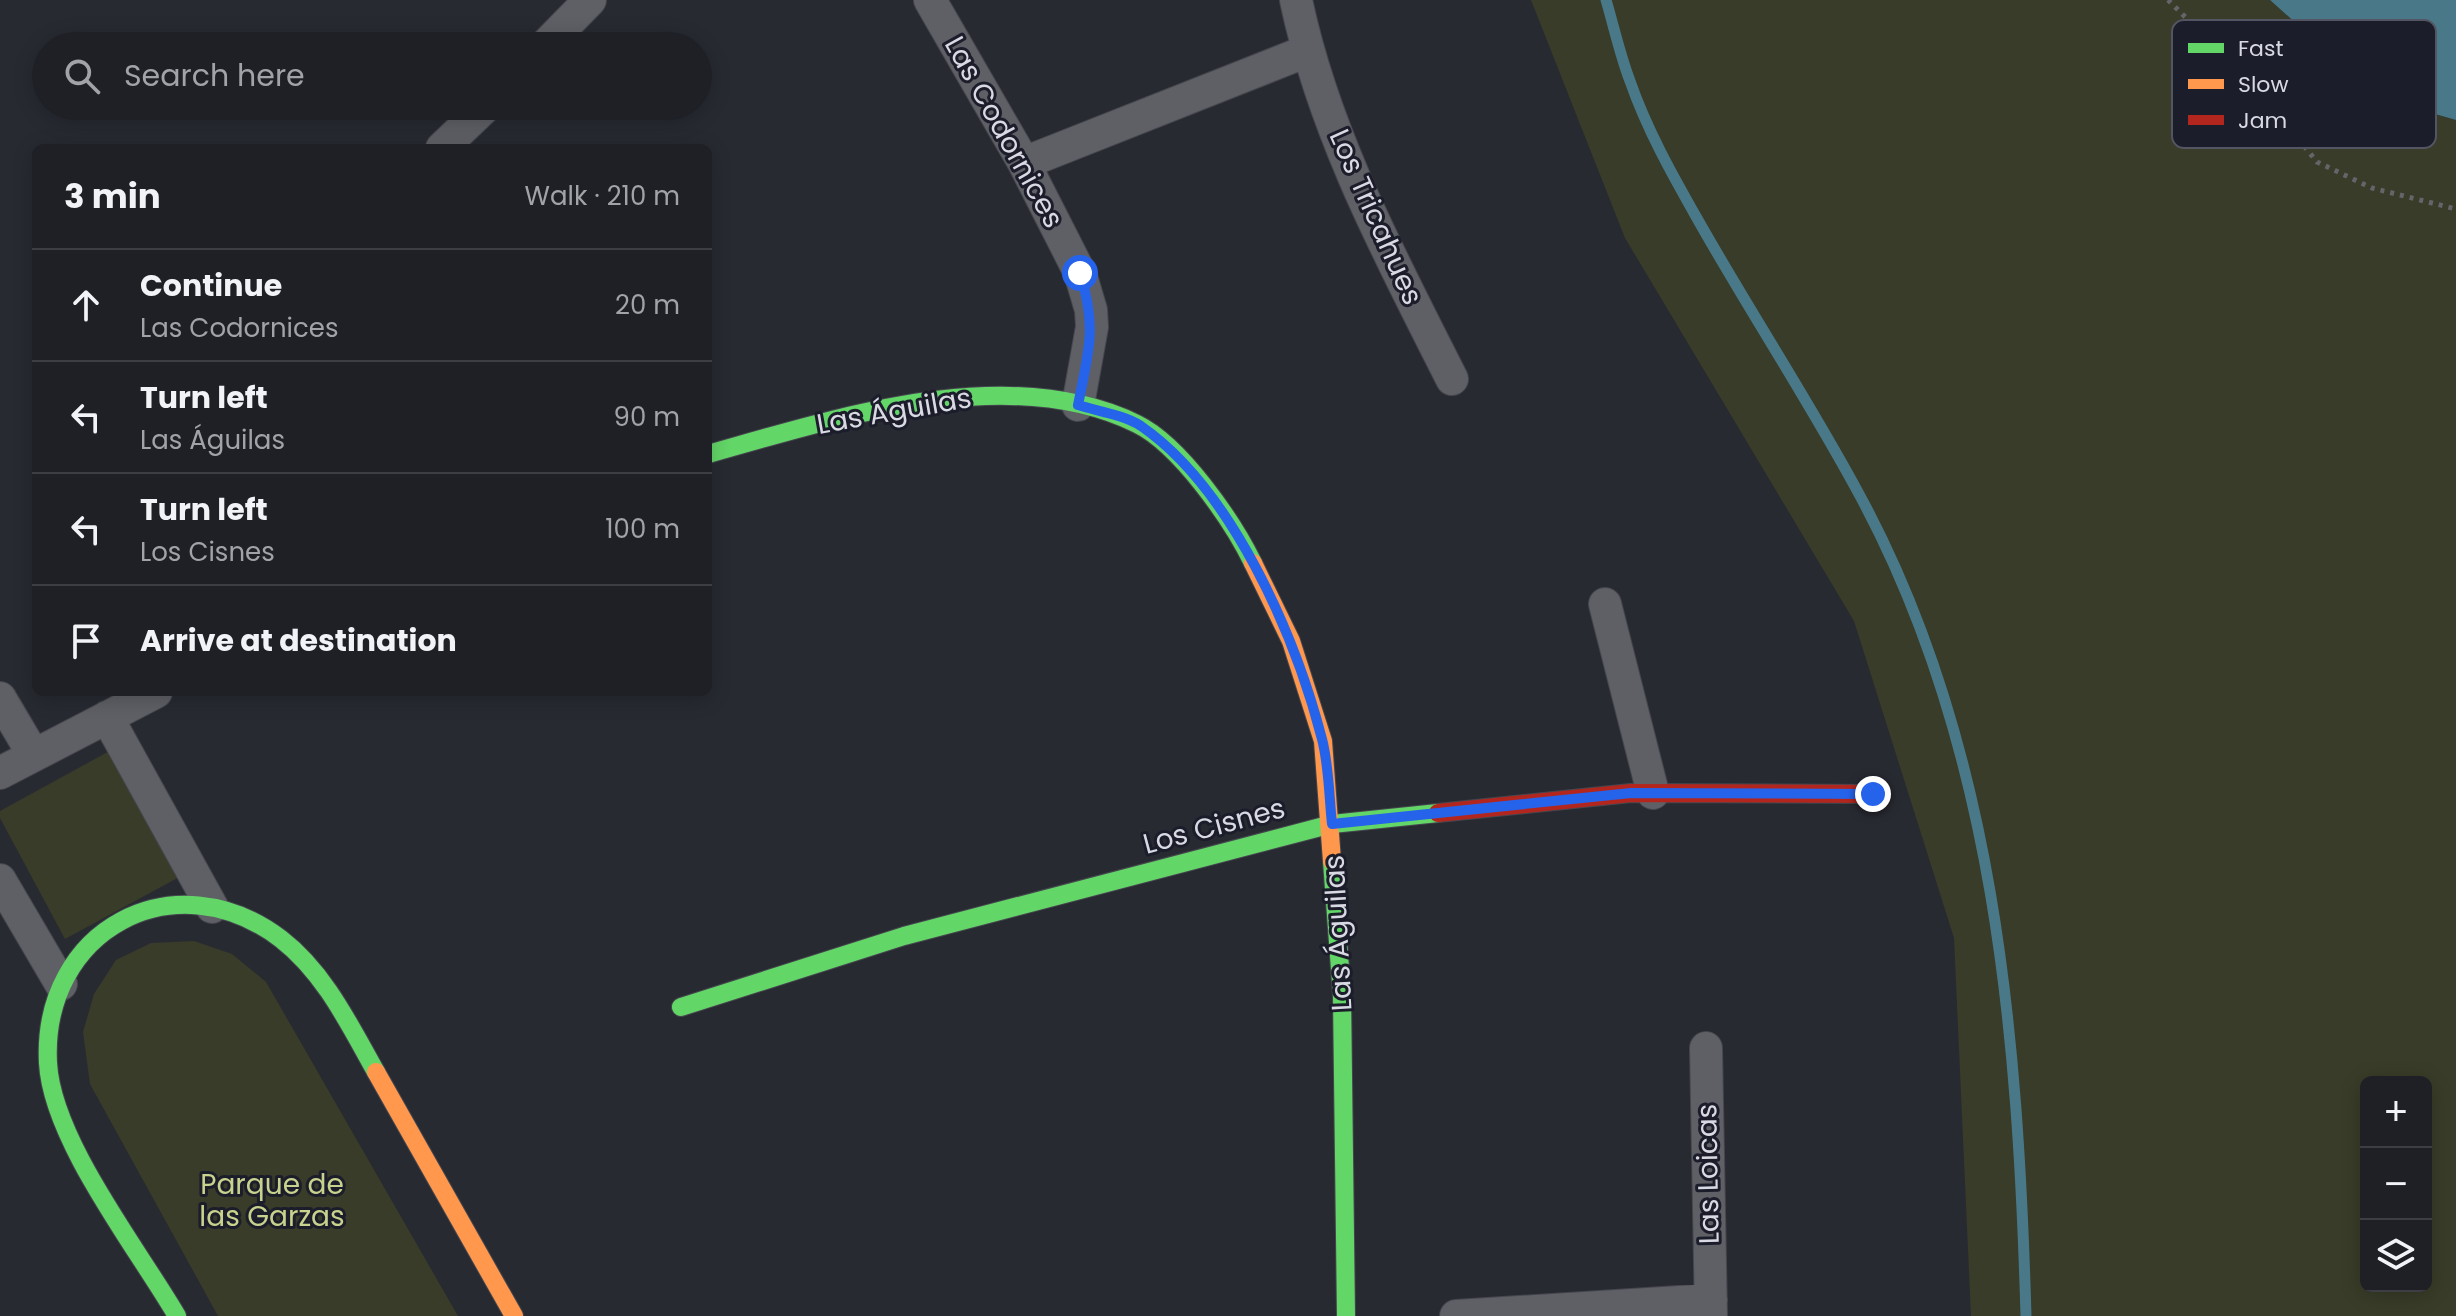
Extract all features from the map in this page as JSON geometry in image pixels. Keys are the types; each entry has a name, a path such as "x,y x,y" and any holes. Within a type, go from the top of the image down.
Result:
{"street":[{"path":"559,32 590,0"},
{"name":"Las Codornices","path":"930,0 1024,163 1071,253 1091,310 1089,352 1078,405"},
{"name":"Los Tricahues","path":"1296,0 1307,51 1360,188 1452,379"},
{"path":"1024,163 1307,51"},
{"path":"446,144 471,120"},
{"name":"Las Águilas","path":"712,453 825,421 951,396 993,394 1078,405 1138,424 1182,460 1244,545 1291,641 1318,727 1332,824 1342,996 1346,1316"},
{"path":"1605,604 1653,793"},
{"path":"0,773 148,696"},
{"path":"0,698 33,754"},
{"path":"107,717 212,907"},
{"name":"Los Cisnes","path":"681,1007 904,936 1332,824 1653,793 1873,794"},
{"path":"0,880 61,984"},
{"path":"177,1316 79,1151 58,1105 48,1068 47,1045 48,1024 61,984 81,949 114,923 135,912 175,902 212,907 237,915 277,936 324,985 514,1316"},
{"name":"Las Loicas","path":"1456,1316 1711,1308 1706,1048"}],"path":[{"path":"2168,0 2188,20"},
{"path":"2306,148 2317,162 2372,188 2456,209"}],"green space":[{"path":"1531,0 2270,0 2292,20 2172,20 2172,148 2436,148 2436,114 2456,120 2456,1316 1971,1316 1954,938 1854,621 1625,238"},
{"path":"115,748 183,875 65,939 0,818 0,811"},
{"name":"Parque de las Garzas","path":"194,941 232,954 266,982 458,1316 218,1316 90,1084 83,1032 94,994 116,960 151,943"}],"water":[{"path":"2270,0 2456,0 2456,120 2436,114 2436,20 2292,20"}],"waterway":[{"path":"1606,0 1626,71 1652,135 1698,220 1859,494 1905,590 1941,689 1969,790 1990,894 2006,999 2016,1105 2026,1316"}],"traffic: fast":[{"path":"712,453 811,425 922,402 979,396 1034,397 1087,406 1137,424 1170,449 1203,485 1253,563"},
{"path":"681,1007 904,936 1332,824 1438,813"},
{"path":"1332,861 1342,996 1346,1316"},
{"path":"177,1316 80,1159 53,1093 48,1063 52,1016 66,976 90,944 122,921 158,908 198,906 240,916 281,939 311,968 335,1001 376,1072"}],"traffic: slow":[{"path":"1253,563 1291,641 1323,741 1332,861"},
{"path":"376,1072 514,1316"}],"traffic: jam":[{"path":"1438,813 1631,793 1873,794"}],"route":[{"path":"1080,273 1091,310 1092,327 1078,405 1138,424 1182,460 1244,545 1291,641 1323,741 1332,824 1631,793 1873,794"}]}
